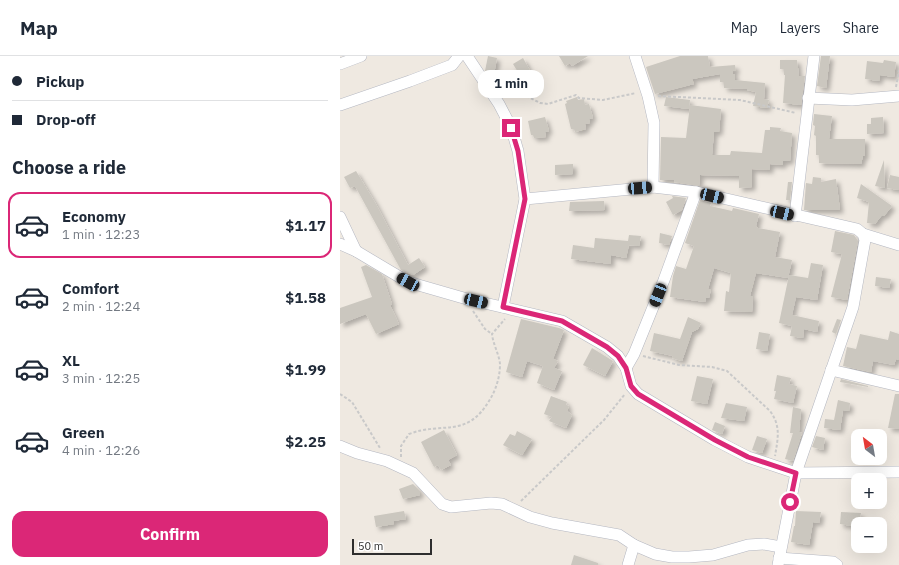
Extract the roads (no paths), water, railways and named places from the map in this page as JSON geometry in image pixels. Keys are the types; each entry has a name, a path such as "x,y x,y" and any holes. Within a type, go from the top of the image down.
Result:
{"street":[{"path":"340,64 360,56"},
{"path":"340,105 452,65 459,56"},
{"path":"467,56 511,128 518,151 525,199 509,308"},
{"path":"635,56 648,93 654,123 654,187"},
{"path":"795,216 814,56"},
{"path":"808,98 852,100 897,96"},
{"path":"525,199 654,187 696,192 856,229 863,234 899,245"},
{"path":"626,368 634,354 696,192"},
{"path":"340,217 356,251"},
{"path":"837,565 833,562 778,562 796,473 853,307 865,240 863,234"},
{"path":"340,244 356,251 408,282 467,299 562,321 607,347 618,356 626,368 631,386 638,394 715,440 748,457 796,473 899,472"},
{"path":"831,370 899,386"},
{"path":"340,446 357,453 388,461 413,473 442,504 451,507 491,503 502,504 552,523 619,535 634,545 655,554 672,557 713,555 748,545 764,544 781,547"},
{"path":"628,565 634,545"}]}
